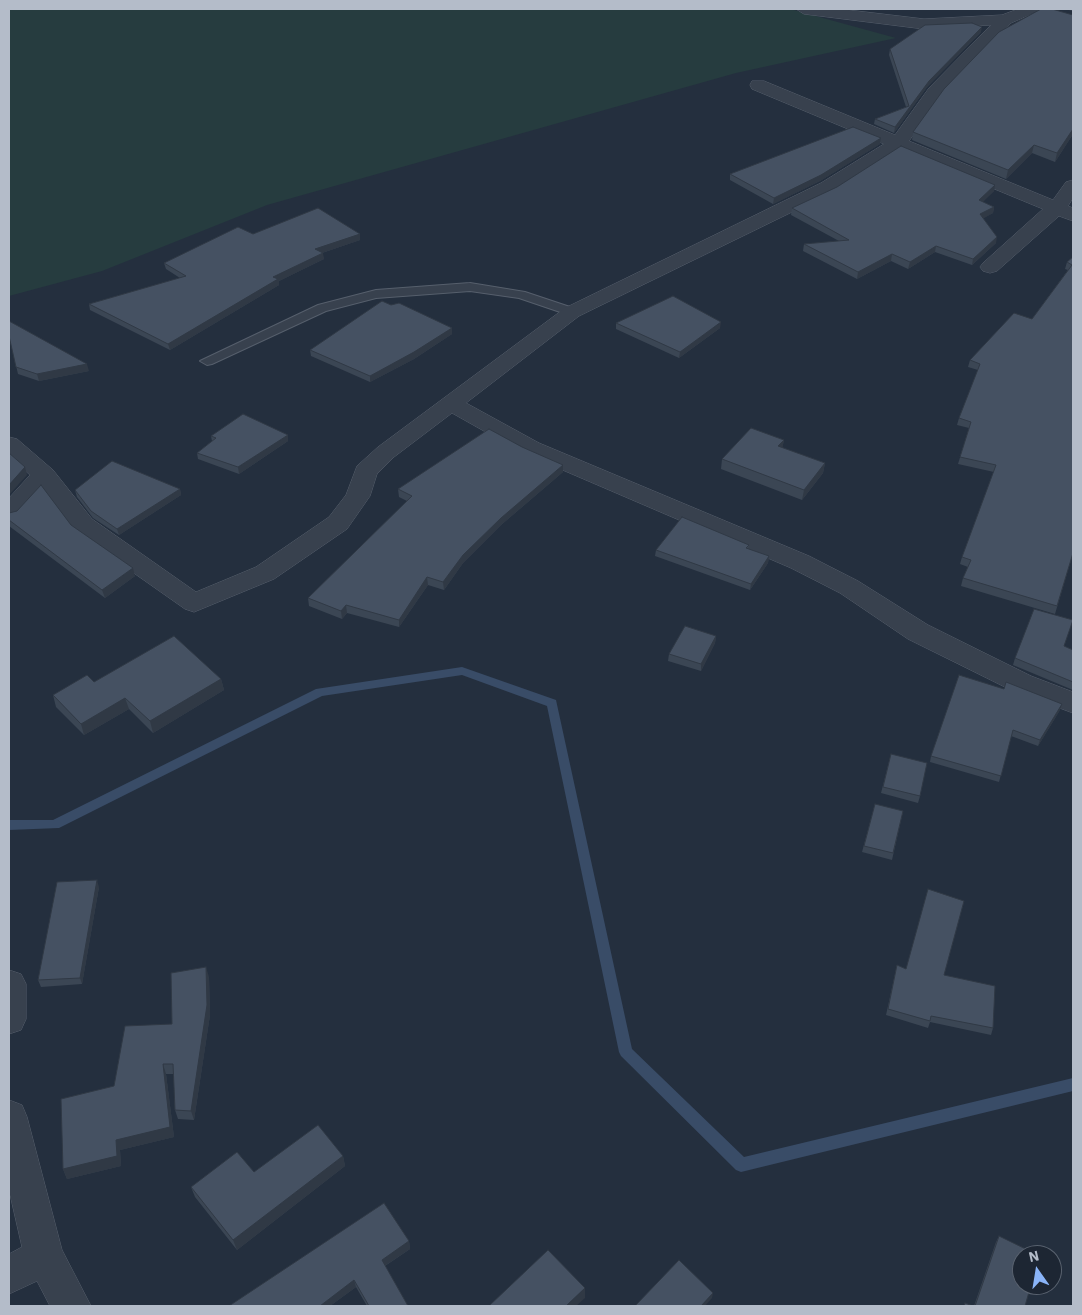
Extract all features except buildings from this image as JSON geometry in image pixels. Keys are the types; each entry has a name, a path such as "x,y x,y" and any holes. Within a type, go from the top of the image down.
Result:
{"street":[{"path":"804,9 924,24 1005,20 1030,9"},
{"path":"9,444 44,475 83,525 194,603 265,573 338,523 358,496 366,471 386,452 572,312 828,187 898,143 935,92 1005,20"},
{"path":"758,85 1064,211"},
{"path":"990,267 1064,211 1073,186"},
{"path":"450,403 531,448 800,562 849,587 918,632 1021,683 1073,703"},
{"path":"9,512 44,475"},
{"path":"9,984 9,1019"},
{"path":"9,1117 44,1256 71,1306"},
{"path":"9,1275 44,1256"}],"lane":[{"path":"207,361 322,308 376,294 470,288 521,295 572,312"}],"green space":[{"path":"9,9 790,9 896,38 736,73 267,205 102,271 9,296"}],"waterway":[{"path":"9,825 55,825 320,692 462,671 552,703 626,1052 741,1165 1073,1085"}]}
